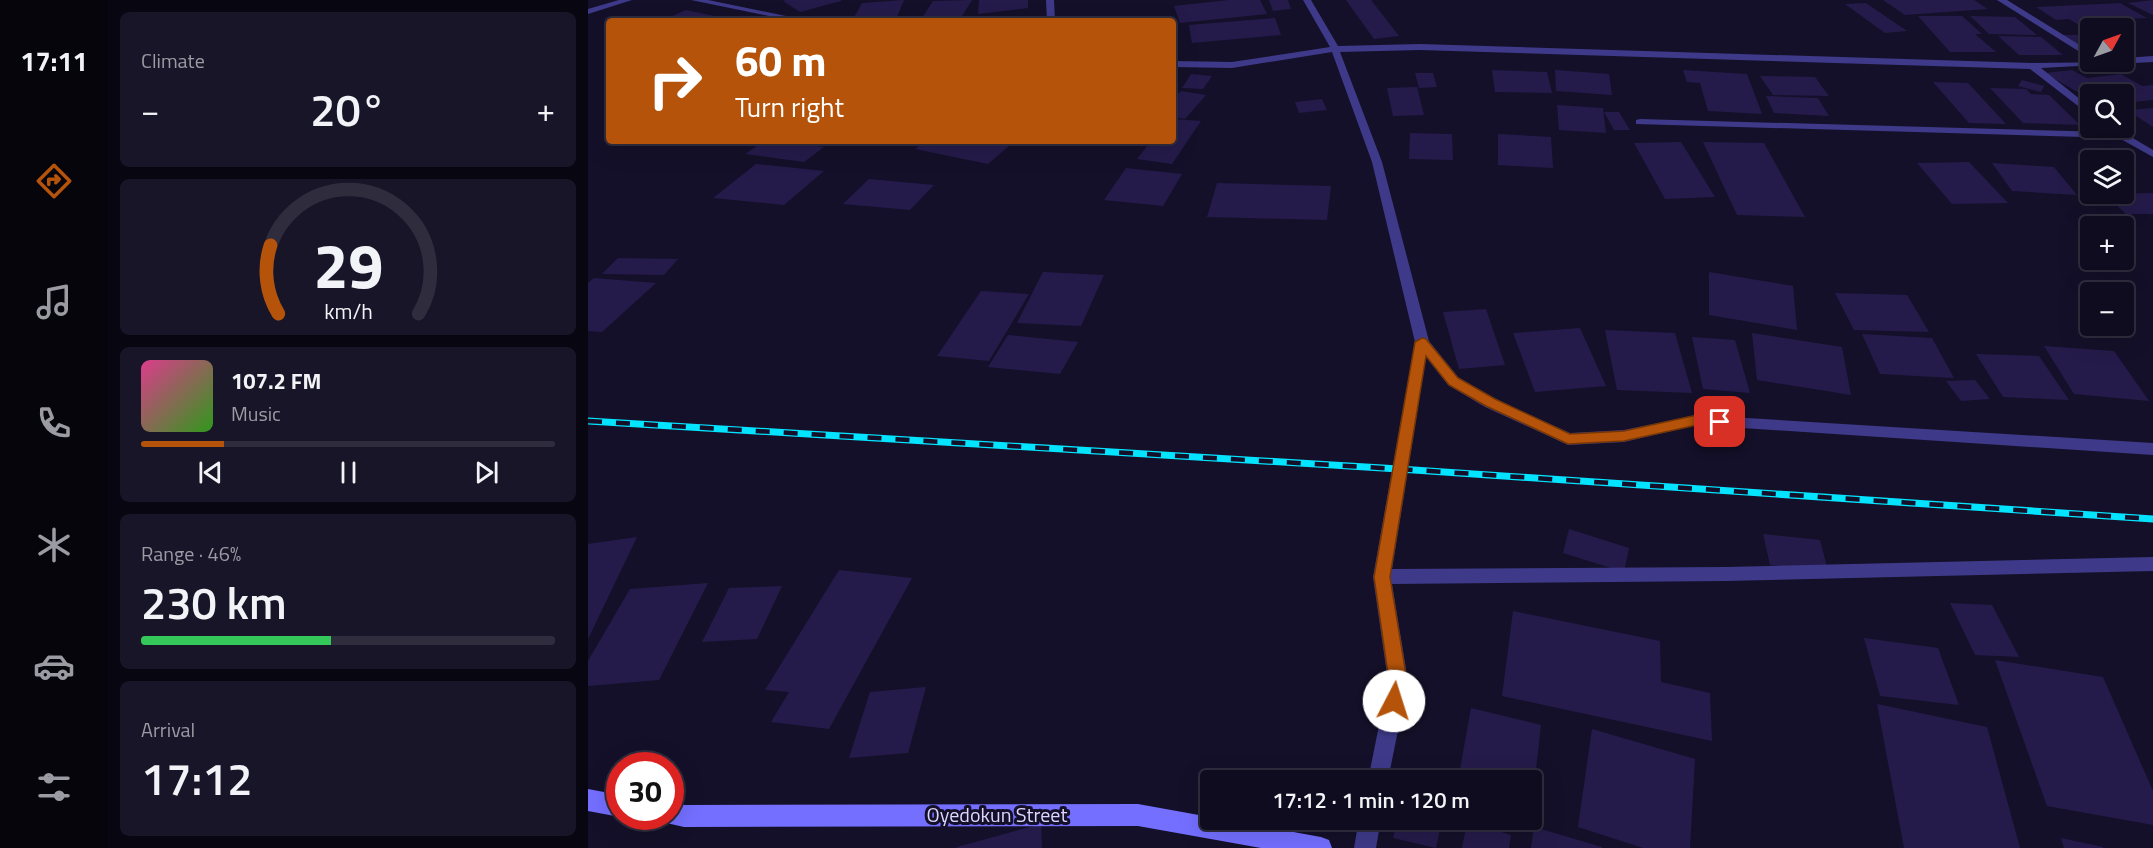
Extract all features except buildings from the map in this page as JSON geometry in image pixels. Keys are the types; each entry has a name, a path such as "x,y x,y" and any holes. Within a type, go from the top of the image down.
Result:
{"street":[{"path":"588,12 628,0"},
{"path":"695,0 790,18"},
{"path":"1050,0 1051,18"},
{"path":"1307,0 1335,49 1377,162 1422,342 1382,577 1398,681 1380,770"},
{"path":"2001,0 2080,49"},
{"path":"1176,64 1232,65 1335,49 1420,48 2032,66 2080,63"},
{"path":"2134,60 2153,59"},
{"path":"2032,66 2080,104"},
{"path":"1640,122 2080,134"},
{"path":"2124,138 2153,154"},
{"path":"1422,342 1453,381 1490,403 1568,439 1624,436 1697,420 2153,449"},
{"path":"1382,577 1738,574 2153,564"},
{"path":"588,800 606,803"},
{"name":"Oyedokun Street","path":"684,816 1138,815 1321,848"},
{"path":"1365,848 1368,830"}],"railway":[{"path":"588,421 1399,469 2153,519"}],"route":[{"path":"1394,701 1398,681 1382,577 1422,342 1453,381 1490,403 1568,439 1624,436 1697,420 1720,422"}]}
